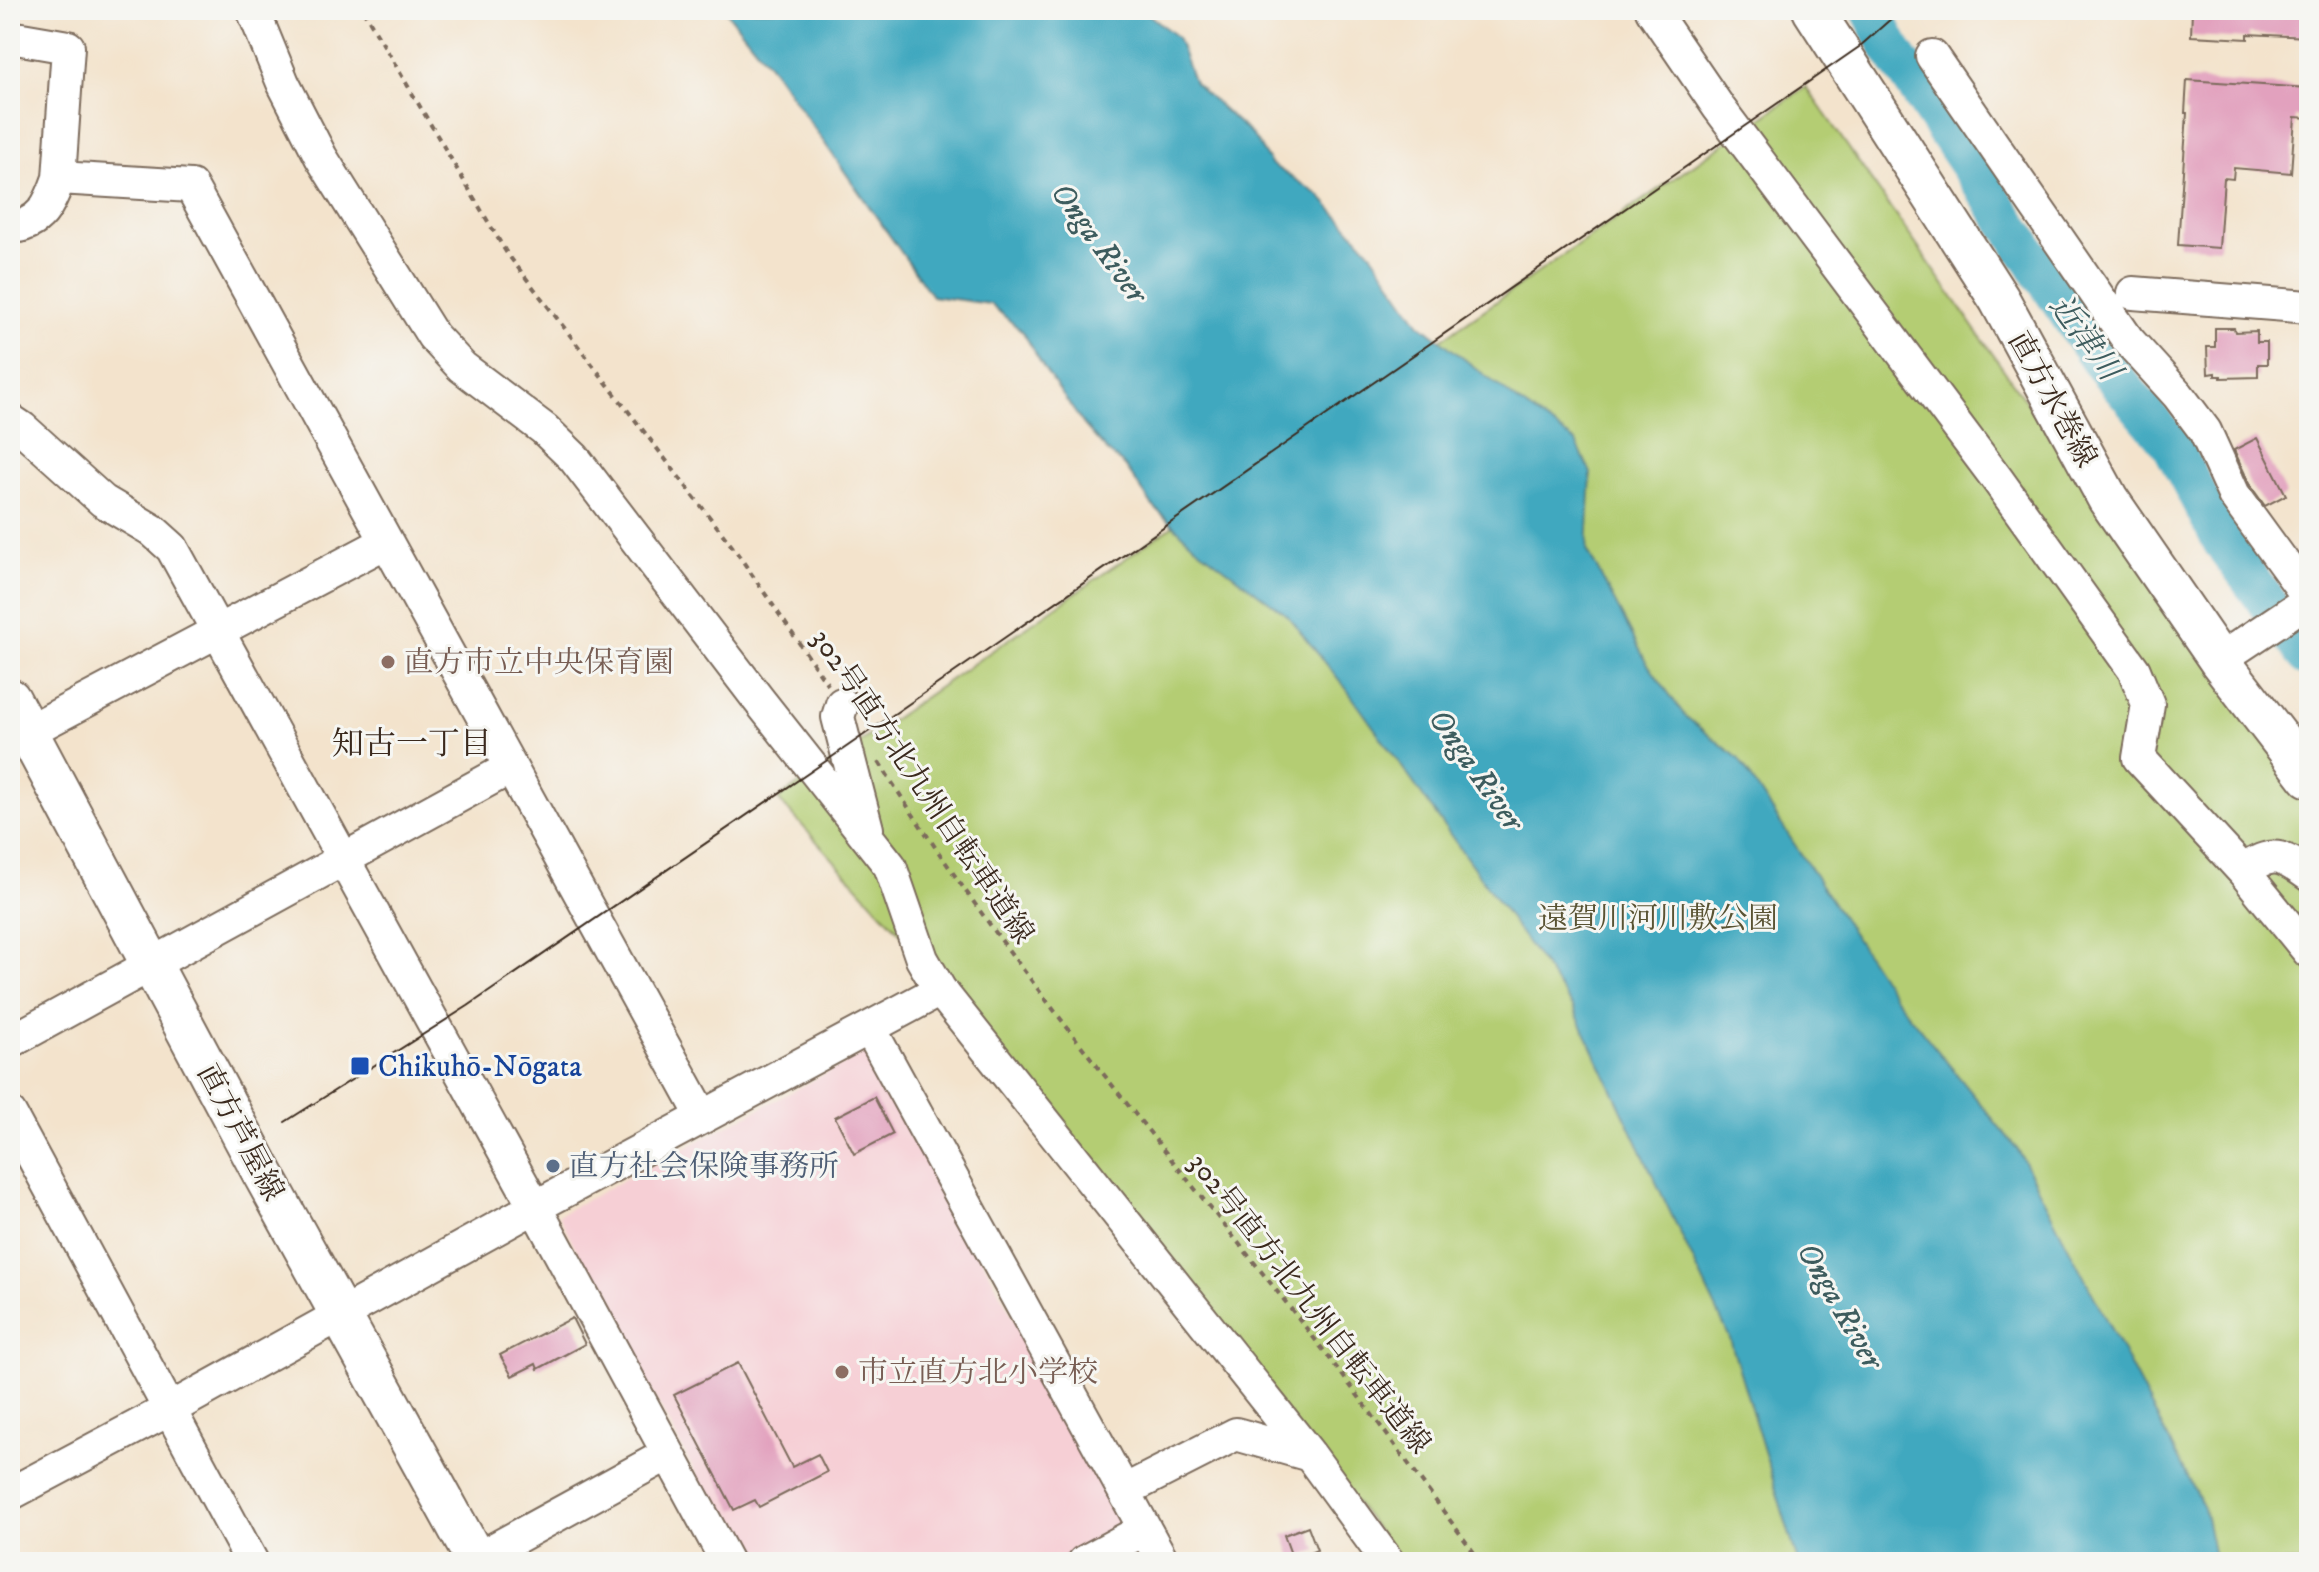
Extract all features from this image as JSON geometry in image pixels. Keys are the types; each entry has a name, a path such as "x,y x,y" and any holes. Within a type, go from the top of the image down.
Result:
{"main road":[{"name":"直方水巻線","path":"1813,10 1999,299 2108,499 2219,660 2309,777"},
{"name":"直方芦屋線","path":"16,724 151,965 475,1561"}],"street":[{"path":"253,10 283,83 321,157 433,336 462,367 544,429 574,458 890,866 922,959 940,990 1310,1455 1388,1562"},
{"path":"1652,10 1719,108 1997,479 2134,670 2148,704 2139,758 2243,871 2309,952"},
{"path":"10,37 68,47 59,178 44,211 35,221 10,227"},
{"path":"1932,56 2128,340 2178,395 2205,431 2234,495 2306,602 2219,660"},
{"path":"59,178 191,186 703,1117"},
{"path":"2133,293 2309,307"},
{"path":"10,420 103,501 152,530 172,548 345,859 727,1562"},
{"path":"16,724 218,633 386,542"},
{"path":"842,704 838,717 870,840"},
{"path":"10,1042 510,768"},
{"path":"2243,871 2261,858 2286,859 2309,875"},
{"path":"10,1494 940,990"},
{"path":"870,1029 1163,1562"},
{"path":"10,1114 252,1562"},
{"path":"1124,1491 1236,1434 1310,1455"},
{"path":"475,1561 668,1454"},
{"path":"1084,1562 1145,1529"}],"path":[{"name":"302号直方北九州自転車道線","path":"363,10 506,252 735,550 842,704"},
{"name":"302号直方北九州自転車道線","path":"874,754 929,841 1050,1007 1288,1304 1481,1562"}],"shaded area":[{"name":"市立直方北小学校","path":"871,1050 1126,1530 1066,1562 743,1562 558,1215"}],"green space":[{"name":"遠賀川河川敷公園","path":"1806,87 2213,669 2309,794 2309,1562 1402,1562 966,1005 778,799"}],"water":[{"name":"Onga River","path":"725,10 1143,10 1177,37 1194,83 1253,136 1271,164 1319,195 1370,251 1420,324 1520,403 1576,442 1591,473 1587,550 1647,663 1685,716 1738,758 1895,998 2018,1150 2204,1508 2215,1562 1798,1562 1729,1336 1573,1007 1345,687 1287,615 1195,546 1152,505 1125,466 1084,425 1045,370 1023,332 990,304 932,296 774,71"}],"building":[{"path":"2192,10 2309,10 2309,37 2248,34 2248,39 2191,36"},
{"path":"2187,80 2309,88 2309,118 2295,117 2291,173 2234,168 2233,179 2224,178 2219,248 2178,245"},
{"path":"2215,328 2234,328 2235,332 2257,331 2257,342 2267,342 2267,364 2258,364 2258,377 2221,378 2215,373 2208,374 2207,347 2215,347"},
{"path":"2257,438 2286,495 2265,506 2250,485 2234,450"},
{"path":"874,1097 893,1134 854,1154 835,1117"},
{"path":"572,1318 585,1344 538,1369 536,1364 512,1376 500,1355"},
{"path":"738,1363 792,1467 818,1454 827,1472 759,1507 755,1500 734,1510 674,1395"},
{"path":"1308,1526 1317,1550 1293,1560 1284,1535"}],"waterway":[{"name":"近津川","path":"1871,10 1890,47 2099,359 2171,444 2223,543 2309,658"}],"tram line":[{"path":"285,1122 468,1006 829,759 1859,47 1901,10"}],"place":[{"name":"直方市立中央保育園","path":"388,662"},
{"name":"Chikuhō-Nōgata","path":"360,1066"},
{"name":"直方社会保険事務所","path":"553,1166"},
{"name":"市立直方北小学校","path":"842,1372"}],"district":[{"name":"知古一丁目","path":"412,743"}]}
